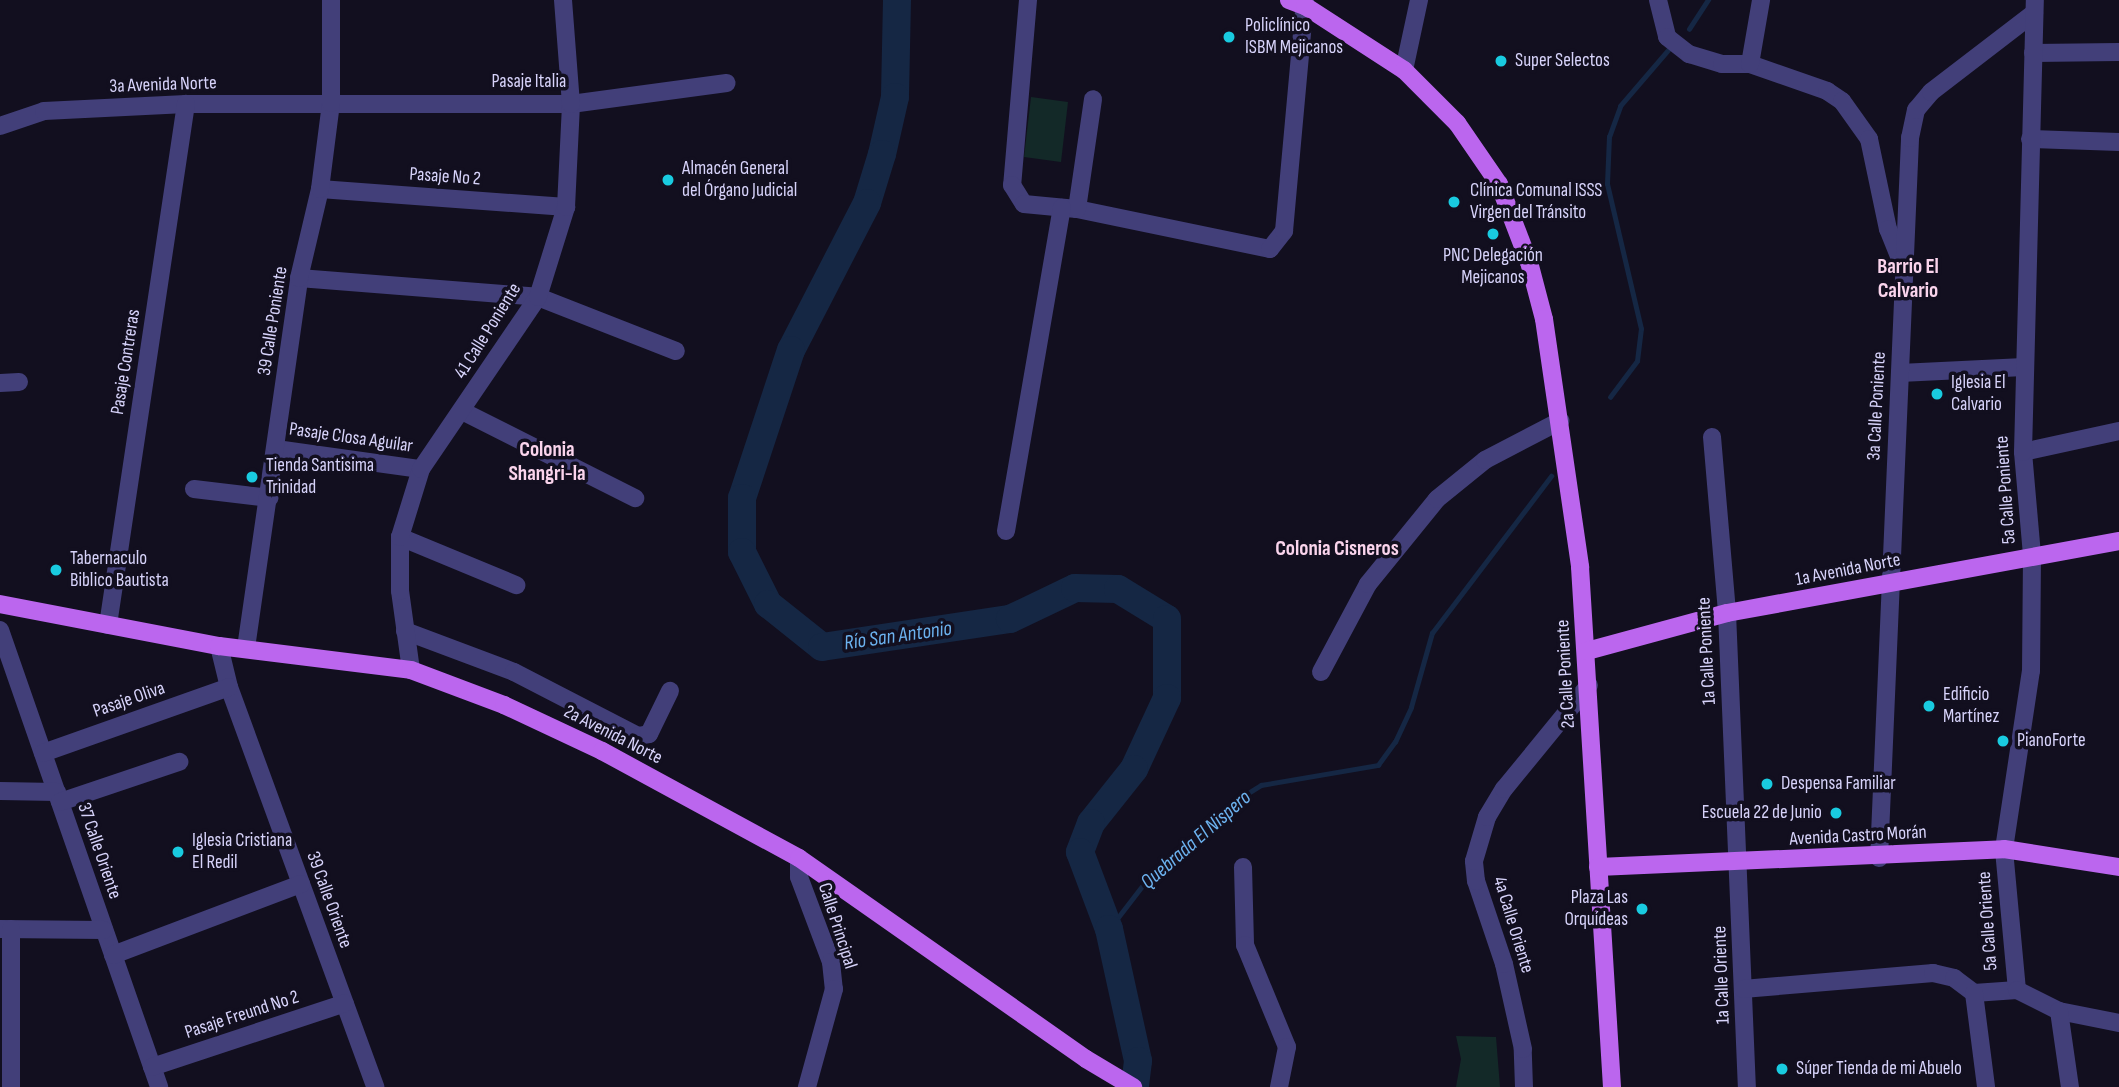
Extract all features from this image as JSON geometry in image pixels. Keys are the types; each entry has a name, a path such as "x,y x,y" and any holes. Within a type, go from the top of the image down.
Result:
{"main road":[{"name":"2a Calle Poniente","path":"1300,2 1404,70 1457,123 1487,164 1511,210 1529,262 1560,421 1587,651 1612,1087"},
{"name":"1a Avenida Norte","path":"1587,651 1727,613 2119,541"},
{"name":"2a Avenida Norte","path":"0,604 219,646 411,670 504,705 602,751 799,858 1072,1050 1133,1087"},
{"name":"Avenida Castro Morán","path":"1598,867 1879,858 2004,849 2119,867"}],"street":[{"name":"39 Calle Poniente","path":"246,648 299,278 320,189 331,103 331,0"},
{"name":"41 Calle Poniente","path":"411,670 405,631 400,537 421,468 538,296 566,207 571,104 563,0"},
{"path":"1028,0 1012,185 1024,204 1070,208 1270,249 1280,241 1300,2"},
{"path":"1404,70 1419,0"},
{"path":"1658,0 1667,37 1689,54 1722,64 1750,64 1827,91 1854,116 1869,139 1888,229 1904,268"},
{"path":"1750,64 1761,0"},
{"name":"5a Calle Poniente","path":"2004,849 2031,671 2032,555 2023,452 2034,7"},
{"name":"3a Calle Poniente","path":"1879,858 1904,268 1916,110 1931,92 2034,7"},
{"path":"2033,53 2119,52"},
{"name":"Pasaje Italia","path":"331,103 571,104 727,83"},
{"path":"1006,531 1093,99"},
{"name":"3a Avenida Norte","path":"0,127 44,111 186,104 331,103"},
{"name":"Pasaje Contreras","path":"108,625 186,104"},
{"path":"2030,139 2119,142"},
{"name":"Pasaje No 2","path":"320,189 566,207"},
{"path":"299,278 538,296 676,351"},
{"path":"1900,373 2024,367"},
{"path":"0,383 19,382"},
{"path":"462,411 635,498"},
{"path":"1321,672 1368,584 1437,499 1485,460 1560,421"},
{"path":"2023,452 2119,430"},
{"name":"1a Calle Poniente","path":"1712,437 1727,613 1738,862"},
{"name":"Pasaje Closa Aguilar","path":"276,449 421,468"},
{"path":"194,489 269,498"},
{"path":"400,537 516,585"},
{"name":"37 Calle Oriente","path":"0,629 159,1087"},
{"path":"405,631 514,672 638,736 649,734 670,691"},
{"name":"39 Calle Oriente","path":"219,646 229,687 375,1087"},
{"name":"4a Calle Oriente","path":"1524,1087 1523,1049 1504,964 1476,881 1474,861 1487,817 1504,789 1589,685"},
{"name":"Pasaje Oliva","path":"43,753 229,687"},
{"path":"0,791 58,797 179,762"},
{"name":"5a Calle Oriente","path":"2004,849 2017,990"},
{"name":"Calle Principal","path":"799,858 799,877 831,962 834,989 807,1087"},
{"name":"1a Calle Oriente","path":"1738,862 1747,1087"},
{"path":"1243,867 1245,945 1287,1047 1279,1087"},
{"path":"113,955 301,884"},
{"path":"11,1087 5,929 104,930"},
{"path":"1743,989 1933,973 1954,978 1974,993 2017,990 2059,1011 2119,1023"},
{"path":"1974,993 1986,1087"},
{"name":"Pasaje Freund No 2","path":"152,1067 345,1003"},
{"path":"2059,1011 2070,1087"}],"green space":[{"path":"1031,97 1068,102 1061,162 1024,157"},
{"path":"1456,1036 1496,1037 1500,1087 1456,1087 1461,1059"}],"waterway":[{"name":"Río San Antonio","path":"897,0 895,97 882,154 867,203 791,350 742,498 742,552 768,604 822,647 1010,619 1075,588 1118,589 1167,619 1167,698 1134,769 1091,823 1080,852 1109,929 1138,1061 1135,1087"},
{"name":"Quebrada El Nispero","path":"1689,29 1708,0"},
{"name":"Quebrada El Nispero","path":"1610,397 1637,361 1641,329 1607,184 1609,137 1620,106 1668,50"},
{"name":"Quebrada El Nispero","path":"1109,929 1149,877 1234,802 1261,785 1378,765 1395,742 1411,707 1432,633 1551,476"}],"place":[{"name":"Policlínico ISBM Mejicanos","path":"1229,37"},
{"name":"Super Selectos","path":"1501,61"},
{"name":"Almacén General del Órgano Judicial","path":"668,180"},
{"name":"Clínica Comunal ISSS Virgen del Tránsito","path":"1454,202"},
{"name":"PNC Delegación Mejicanos","path":"1493,234"},
{"name":"Iglesia El Calvario","path":"1937,394"},
{"name":"Tienda Santisima Trinidad","path":"252,477"},
{"name":"Tabernaculo Biblico Bautista","path":"56,570"},
{"name":"Edificio Martínez","path":"1929,706"},
{"name":"PianoForte","path":"2003,741"},
{"name":"Despensa Familiar","path":"1767,784"},
{"name":"Escuela 22 de Junio","path":"1836,813"},
{"name":"Iglesia Cristiana El Redil","path":"178,852"},
{"name":"Plaza Las Orquídeas","path":"1642,909"},
{"name":"Súper Tienda de mi Abuelo","path":"1782,1069"}],"district":[{"name":"Barrio El Calvario","path":"1908,279"},
{"name":"Colonia Shangri-la","path":"547,462"},
{"name":"Colonia Cisneros","path":"1337,549"}]}
